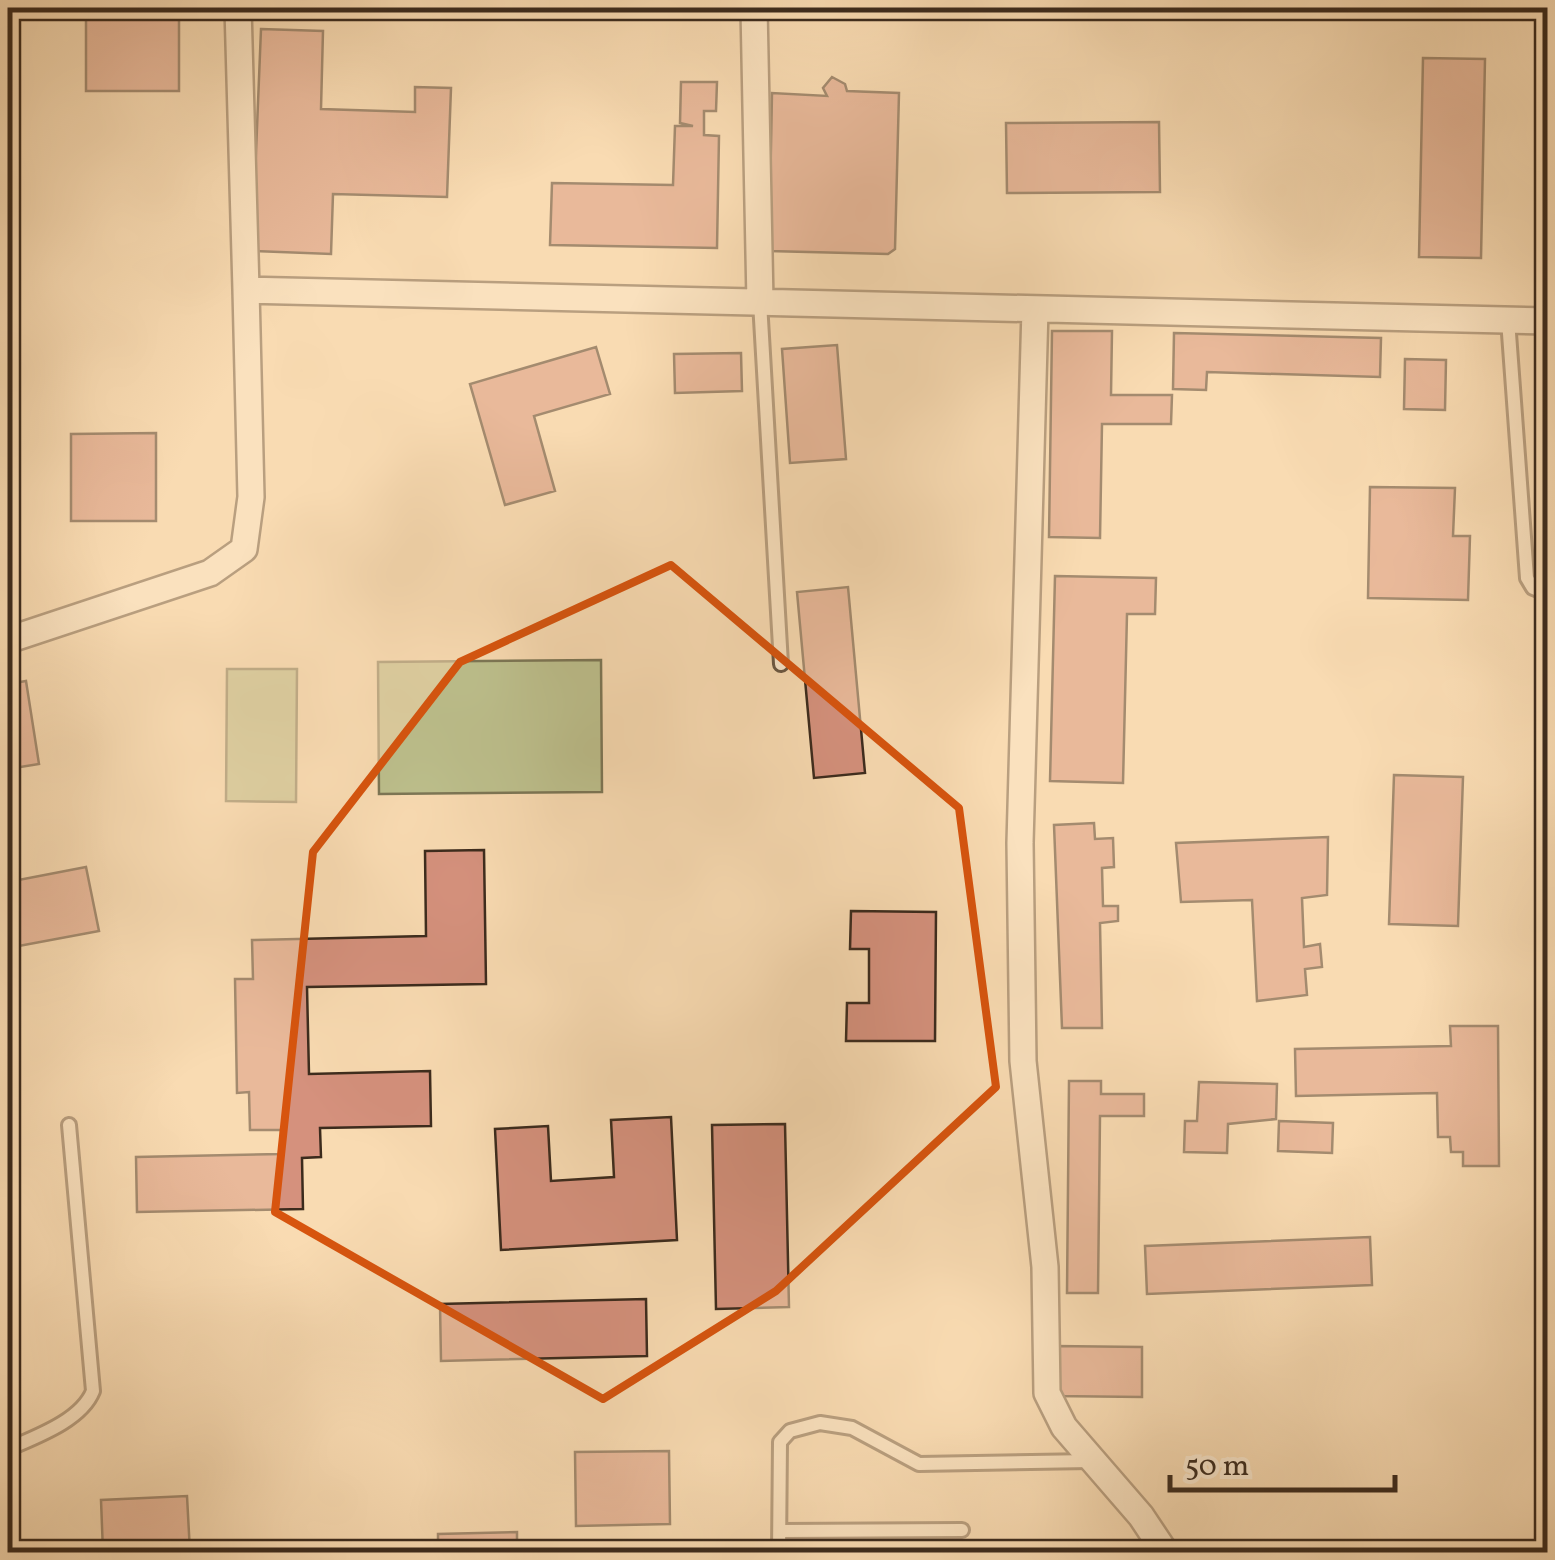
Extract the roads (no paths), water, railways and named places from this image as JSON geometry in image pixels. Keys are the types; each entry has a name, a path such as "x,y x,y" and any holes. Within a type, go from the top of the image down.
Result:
{"street":[{"path":"8,640 210,573 244,549 251,497 238,8"},
{"path":"754,8 760,302"},
{"path":"246,290 1548,321"},
{"path":"1035,309 1020,843 1023,1061 1044,1266 1047,1393 1064,1427 1141,1516 1164,1552"}],"lane":[{"path":"760,302 781,664"},
{"path":"1508,320 1527,578 1532,588 1548,594"},
{"path":"8,1450 44,1433 86,1405 93,1391 69,1124"},
{"path":"779,1552 780,1442 790,1430 820,1422 852,1428 919,1464 1091,1461"},
{"path":"780,1531 962,1530"}]}
